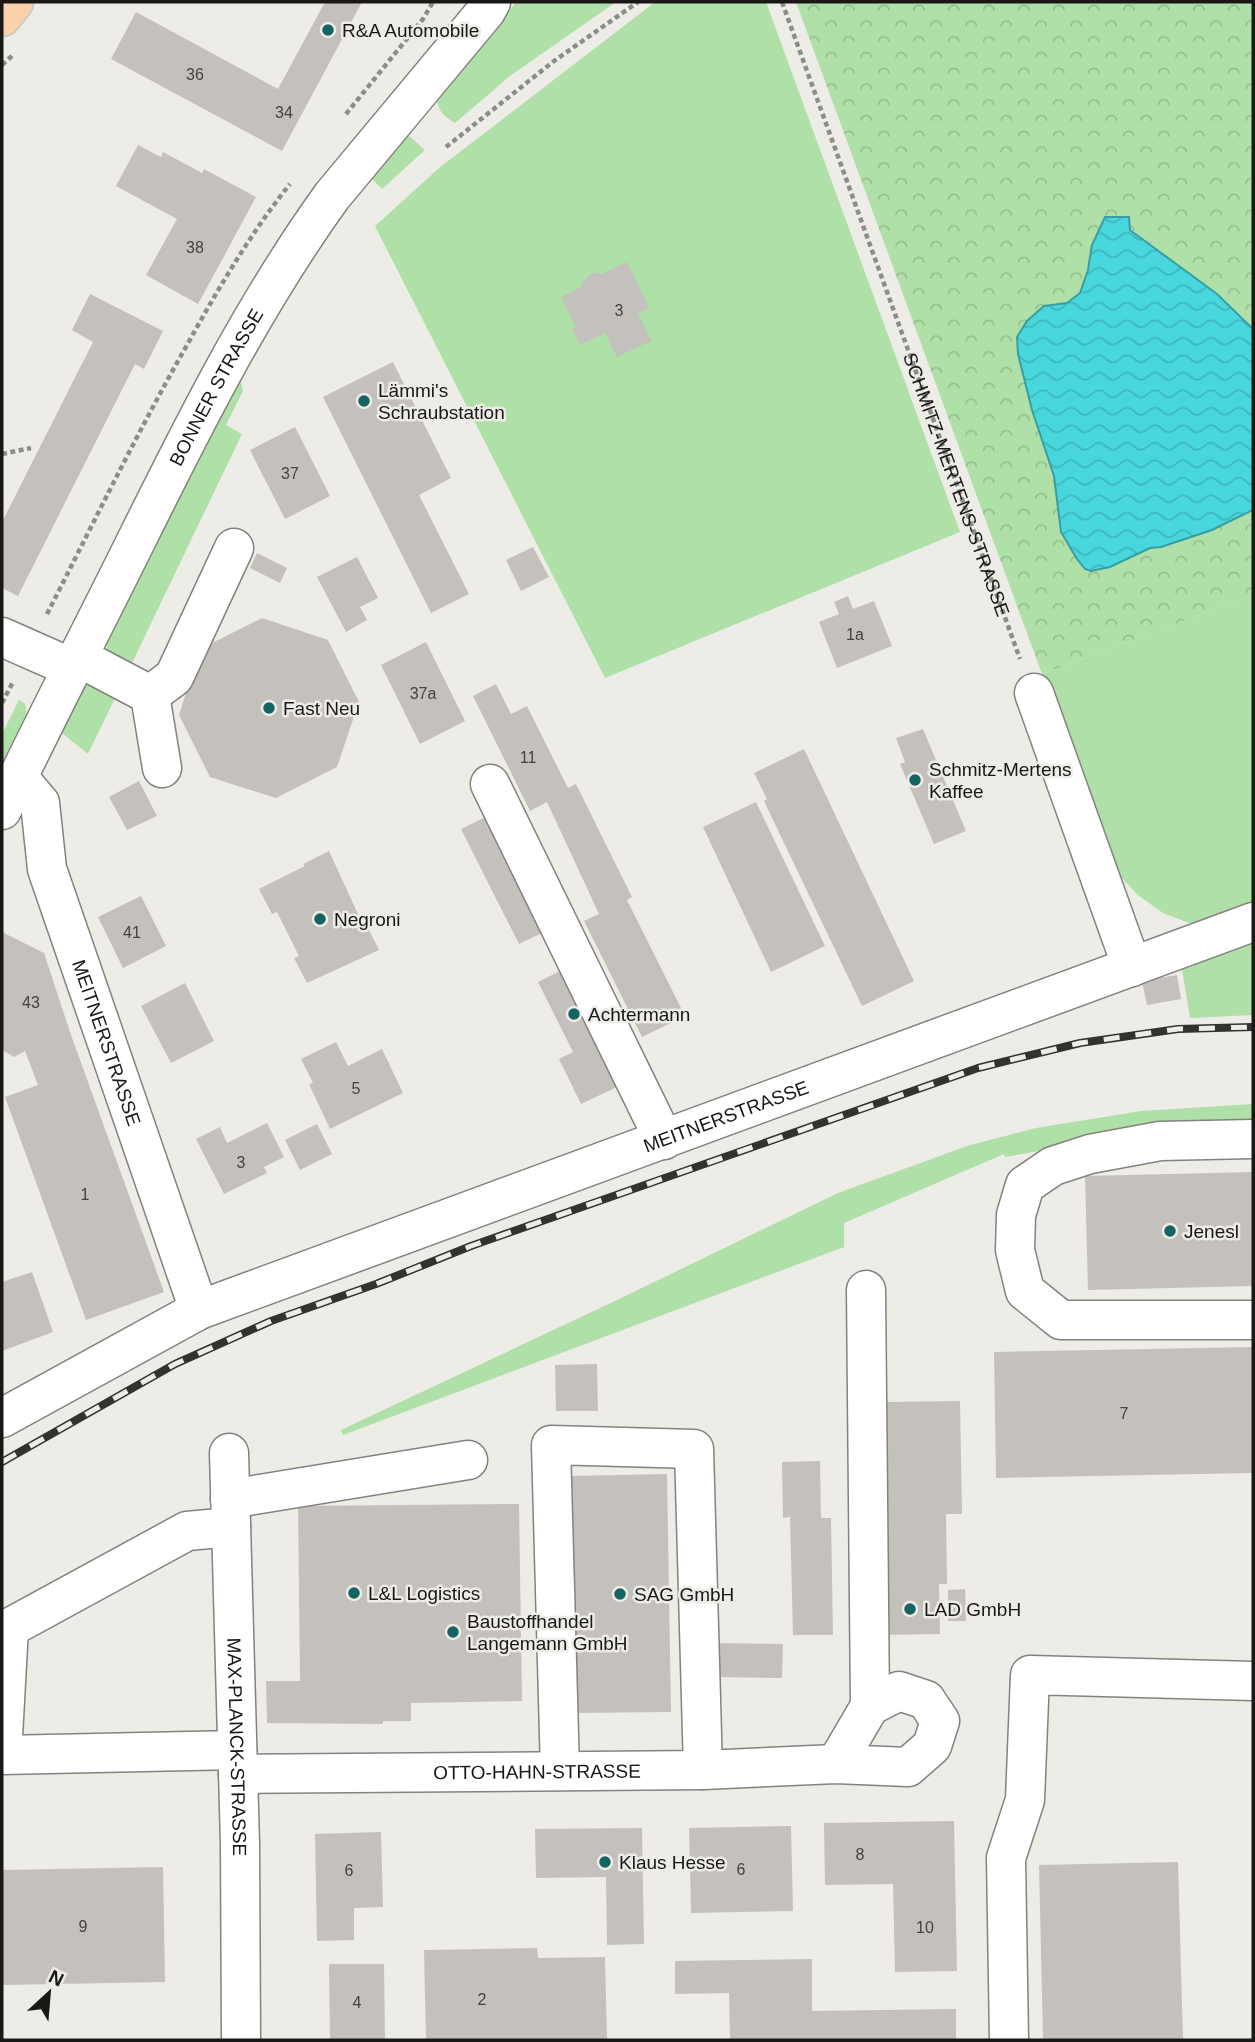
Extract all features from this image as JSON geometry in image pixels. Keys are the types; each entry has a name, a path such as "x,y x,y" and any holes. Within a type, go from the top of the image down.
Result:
{"main road":[{"path":"2,17 14,2"}],"street":[{"name":"BONNER STRASSE","path":"10,794 211,394 252,321 332,196 491,2"},
{"path":"150,695 174,677 234,548"},
{"path":"2,637 75,663 150,695"},
{"path":"1034,693 1132,967"},
{"path":"150,695 162,768"},
{"path":"491,784 664,1140"},
{"name":"MEITNERSTRASSE","path":"10,794 40,803 47,869 199,1310"},
{"name":"MEITNERSTRASSE","path":"2,1418 199,1310 1253,922"},
{"path":"1253,1139 1160,1141 1090,1154 1054,1166 1025,1185 1016,1215 1015,1250 1025,1291 1061,1320 1253,1320"},
{"path":"836,1764 870,1706 866,1290"},
{"path":"560,1772 551,1445 694,1449 703,1770"},
{"name":"MAX-PLANCK-STRASSE","path":"229,1453 241,2040"},
{"path":"231,1513 468,1460"},
{"name":"OTTO-HAHN-STRASSE","path":"231,1513 187,1531 9,1628 2,1755 560,1772 703,1770 836,1764 908,1767 932,1746 940,1721 926,1700 899,1691 870,1706"},
{"path":"1010,2040 1006,1858 1025,1800 1030,1675 1253,1681"}],"path":[{"path":"446,147 554,61 638,2"},
{"name":"SCHMITZ-MERTENS-STRASSE","path":"782,2 1034,693"},
{"path":"2,454 31,447"}],"green space":[{"path":"516,2 616,2 510,76 455,123 443,114 437,102"},
{"path":"655,2 766,2 960,532 605,678 375,226 439,168"},
{"path":"796,2 1253,2 1253,329 1244,318 1130,229 1092,245 1088,270 1080,293 1067,303 1044,306 1027,321 1017,337 1018,354 1032,410 1054,476 1061,532 1091,571 1110,567 1150,548 1161,547 1212,530 1253,510 1253,595 1042,674"},
{"path":"408,135 425,150 382,189 372,179"},
{"path":"240,377 243,391 226,425 242,434 131,665 107,652 107,644"},
{"path":"1253,595 1253,904 1210,921 1189,923 1163,913 1139,896 1113,869 1042,674"},
{"path":"87,682 117,694 88,754 62,733"},
{"path":"19,700 25,704 27,717 2,773 2,734"},
{"path":"1253,936 1253,1015 1190,1018 1181,963"},
{"path":"1253,1104 1253,1121 1174,1120 1134,1135 1005,1157 1004,1154 844,1223 844,1247 343,1435 341,1430 838,1193 970,1145 1036,1128 1141,1111"}],"water":[{"path":"1105,217 1129,217 1130,230 1217,294 1253,329 1253,510 1212,530 1161,547 1150,548 1110,567 1091,571 1085,569 1077,559 1061,532 1054,476 1032,410 1018,354 1017,337 1027,321 1044,306 1067,303 1080,293 1088,270 1092,245"}],"building":[{"path":"325,2 362,2 282,151 111,59 136,12 278,89"},
{"path":"138,145 161,157 163,152 202,173 204,169 256,197 198,304 146,275 177,219 116,186"},
{"path":"627,262 649,308 638,313 651,341 617,357 605,333 580,345 572,329 576,327 561,297 583,286 582,283 592,273 602,274"},
{"path":"90,294 163,331 144,369 135,364 18,596 2,588 2,522 93,342 72,330"},
{"path":"393,362 451,478 419,495 469,594 431,613 323,397"},
{"path":"295,427 330,496 285,519 250,450"},
{"path":"533,547 549,577 521,591 506,560"},
{"path":"257,553 287,568 280,583 250,568"},
{"path":"357,557 378,598 360,607 367,620 346,632 317,577"},
{"path":"848,596 853,609 874,601 892,646 837,668 819,622 839,614 834,602"},
{"name":"Fast Neu","path":"262,618 328,640 359,702 337,767 276,798 210,777 179,715 200,649"},
{"path":"426,642 465,721 420,744 381,665"},
{"path":"496,684 511,714 527,706 568,788 576,784 632,897 627,900 685,1016 642,1037 584,921 599,914 547,802 530,811 473,696"},
{"path":"923,729 966,831 934,844 900,764 905,762 896,738"},
{"path":"804,749 914,981 862,1006 764,801 767,799 754,773"},
{"path":"139,781 157,816 127,830 109,797"},
{"path":"756,802 825,946 771,972 703,827"},
{"path":"494,813 542,933 519,944 461,829"},
{"name":"Negroni","path":"329,851 363,925 366,924 379,950 307,983 294,958 299,956 277,912 272,914 259,889"},
{"path":"141,896 166,946 123,968 98,917"},
{"path":"2,932 44,953 164,1292 86,1320 5,1097 38,1085 25,1051 14,1057 2,1050"},
{"name":"Achtermann","path":"570,966 619,1086 581,1104 559,1059 573,1052 538,982"},
{"path":"1177,975 1181,999 1147,1005 1142,981"},
{"path":"185,983 214,1041 171,1063 141,1006"},
{"path":"336,1042 348,1066 382,1049 403,1093 330,1129 309,1084 313,1083 301,1059"},
{"path":"267,1123 284,1157 264,1167 267,1173 224,1194 196,1139 220,1127 227,1143"},
{"path":"317,1124 332,1154 300,1170 285,1140"},
{"name":"Jenesl","path":"1253,1172 1253,1286 1088,1290 1085,1176"},
{"path":"32,1272 53,1332 2,1351 2,1282"},
{"path":"1253,1347 1253,1473 996,1478 994,1352"},
{"path":"597,1364 598,1411 556,1411 555,1365"},
{"path":"960,1401 962,1514 946,1514 947,1584 939,1584 940,1634 881,1635 881,1585 888,1584 885,1402"},
{"path":"820,1461 821,1518 831,1518 833,1635 793,1635 790,1517 783,1518 782,1462"},
{"name":"SAG GmbH","path":"667,1474 671,1712 573,1713 569,1476"},
{"path":"519,1504 522,1701 411,1703 411,1721 383,1721 383,1724 267,1723 266,1681 300,1681 298,1506"},
{"path":"965,1589 966,1621 948,1621 948,1590"},
{"path":"717,1643 783,1644 782,1678 717,1677"},
{"path":"954,1821 957,1971 895,1972 893,1884 825,1885 824,1823"},
{"path":"791,1826 793,1911 691,1913 689,1828"},
{"path":"642,1828 644,1944 607,1945 606,1877 536,1878 535,1829"},
{"path":"381,1832 383,1907 354,1908 354,1940 317,1941 315,1834"},
{"path":"1178,1862 1183,2040 1043,2040 1039,1865"},
{"path":"163,1867 165,1982 2,1985 2,1870"},
{"path":"537,1948 538,1958 605,1957 607,2040 426,2040 424,1950"},
{"path":"812,1959 812,2011 956,2009 956,2040 730,2040 729,1993 675,1994 675,1961"},
{"path":"329,1964 384,1964 385,2040 330,2040"}],"railway":[{"path":"2,1462 175,1364 271,1321 376,1284 471,1246 978,1068 1080,1043 1178,1029 1253,1027"}],"place":[{"name":"R&A Automobile","path":"328,30"},
{"name":"Lämmi's Schraubstation","path":"364,401"},
{"name":"Fast Neu","path":"269,708"},
{"name":"Schmitz-Mertens Kaffee","path":"915,780"},
{"name":"Negroni","path":"320,919"},
{"name":"Achtermann","path":"574,1014"},
{"name":"Jenesl","path":"1170,1231"},
{"name":"L&L Logistics","path":"354,1593"},
{"name":"SAG GmbH","path":"620,1594"},
{"name":"LAD GmbH","path":"910,1609"},
{"name":"Baustoffhandel Langemann GmbH","path":"453,1632"},
{"name":"Klaus Hesse","path":"605,1862"}]}
